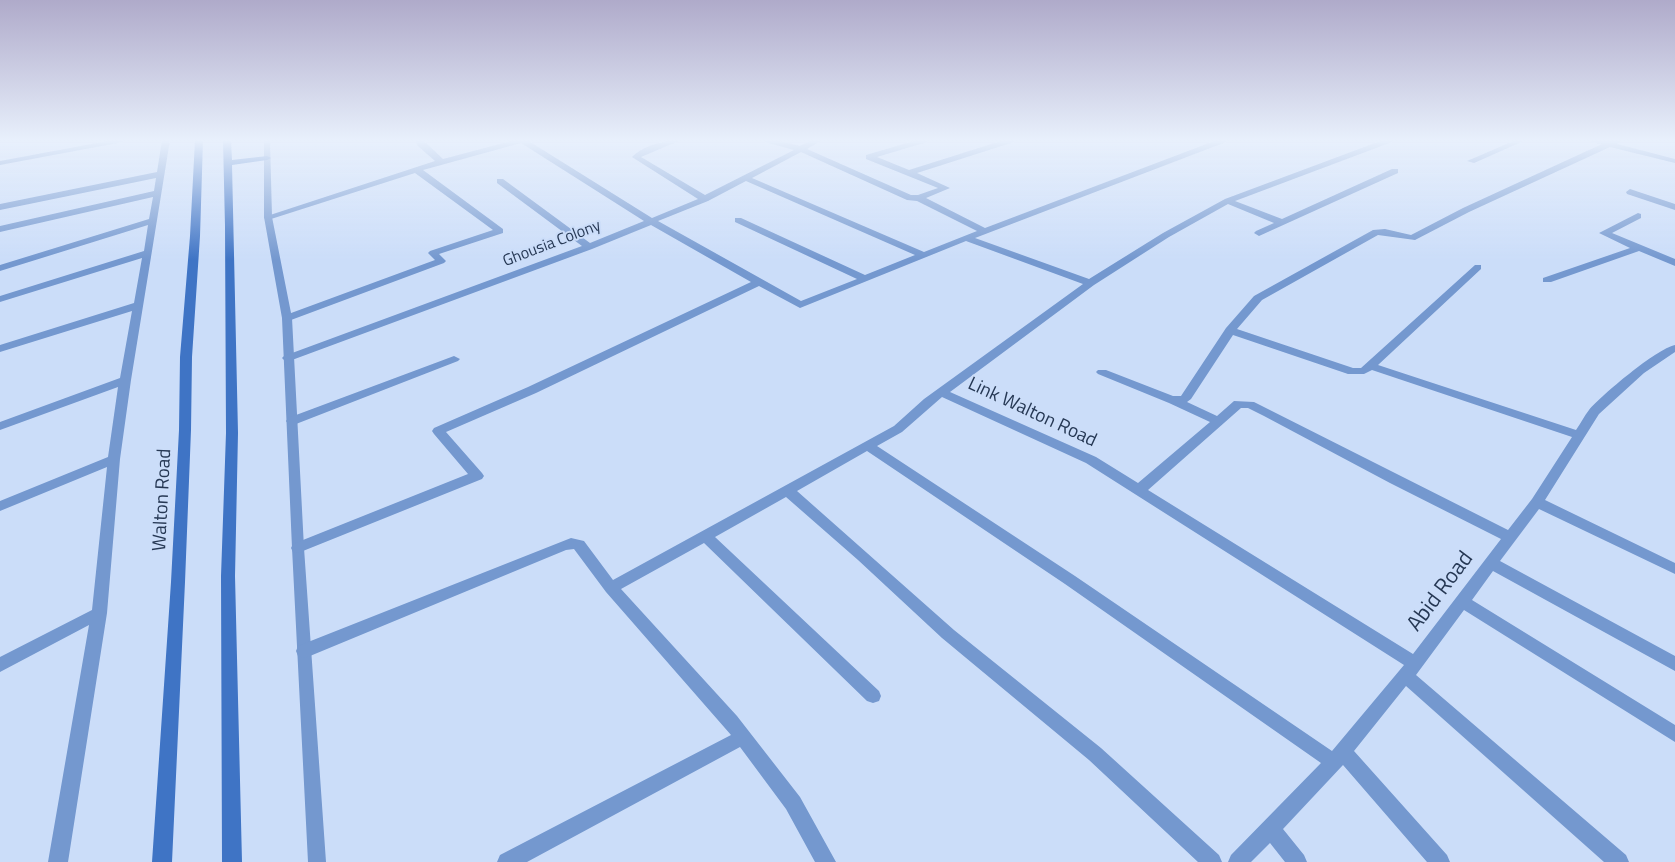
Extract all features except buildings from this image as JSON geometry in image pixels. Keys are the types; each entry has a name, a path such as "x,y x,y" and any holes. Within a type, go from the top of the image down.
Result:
{"main road":[{"name":"Walton Road","path":"162,862 185,430 186,357 197,180"},
{"path":"228,180 232,433 228,576 232,862"}],"street":[{"path":"0,207 131,180"},
{"path":"58,862 99,613 114,460 125,380 160,180"},
{"path":"268,217 385,180"},
{"path":"287,318 440,261 433,252 500,231 431,180"},
{"path":"586,180 651,221 800,305 966,238 1118,180"},
{"path":"674,180 705,199"},
{"name":"Ghousia Colony","path":"288,358 589,247 705,199 742,180"},
{"path":"751,180 923,255"},
{"path":"870,180 910,198 919,198 946,188 927,180"},
{"name":"Link Walton Road","path":"1277,180 1228,201 1166,235 1090,283 943,392 1091,460 1410,670 1619,862"},
{"path":"1259,233 1375,180"},
{"path":"1172,400 1185,399 1243,312 1258,298 1376,232 1412,238 1466,210 1531,180"},
{"path":"500,182 589,247"},
{"path":"1630,192 1675,207"},
{"path":"0,229 158,193"},
{"path":"919,198 985,231"},
{"path":"1228,201 1283,223"},
{"path":"1638,216 1604,233 1675,263"},
{"path":"738,220 866,279"},
{"path":"0,268 153,221"},
{"path":"966,238 1090,283"},
{"path":"1547,280 1638,248"},
{"path":"0,299 148,253"},
{"path":"1230,330 1352,372 1364,371 1478,267"},
{"path":"298,548 477,476 438,431 532,390 759,282"},
{"path":"0,349 139,305"},
{"name":"Abid Road","path":"1238,862 1339,757 1410,670 1536,502 1594,412 1640,371 1675,348"},
{"path":"292,420 454,359"},
{"path":"1370,366 1579,435"},
{"path":"1102,372 1218,421"},
{"path":"0,426 125,380"},
{"path":"611,588 898,429 928,402 943,392"},
{"path":"1139,490 1238,404 1250,405 1510,537"},
{"path":"868,446 1339,757 1440,862"},
{"path":"0,506 114,460"},
{"path":"788,491 863,556 948,634 1095,754 1212,862"},
{"path":"1536,502 1675,569"},
{"path":"706,536 873,696"},
{"path":"304,651 571,543 579,545 611,588 732,721 793,804 826,862"},
{"path":"1491,563 1675,664"},
{"path":"1462,600 1675,734"},
{"path":"0,664 99,613"},
{"path":"507,862 743,737"},
{"path":"1270,828 1297,862"}],"lane":[{"path":"267,180 268,217 287,318 298,548 317,862"}]}
